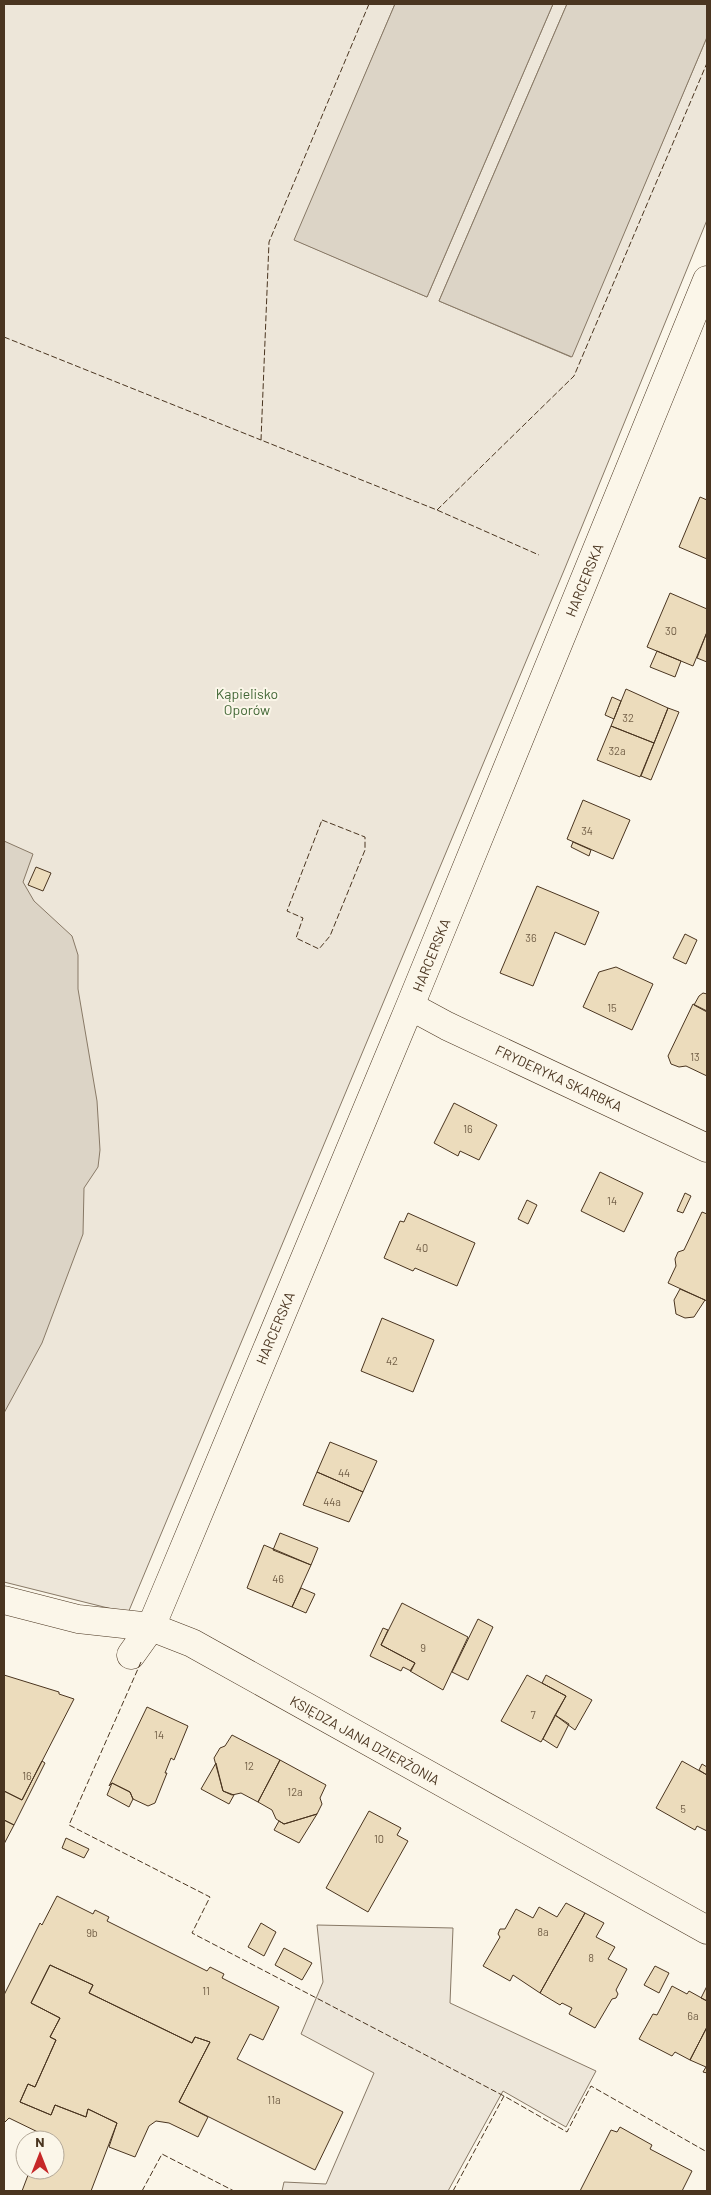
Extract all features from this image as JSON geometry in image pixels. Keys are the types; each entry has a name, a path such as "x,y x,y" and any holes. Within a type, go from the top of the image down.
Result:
{"street":[{"name":"HARCERSKA","path":"132,1655 151,1627 410,1006 707,280"},
{"name":"FRYDERYKA SKARBKA","path":"410,1006 447,1026 707,1148"},
{"name":"KSIĘDZA JANA DZIERŻONIA","path":"4,1600 78,1619 151,1627 192,1643 707,1930"}],"green space":[{"name":"Kąpielisko Oporów","path":"4,4 395,4 295,240 427,297 553,4 567,4 439,301 571,357 707,37 707,220 565,568 128,1613 4,1582"},
{"path":"317,1925 453,1928 450,2003 596,2071 566,2127 503,2091 448,2191 282,2191 284,2182 326,2184 374,2073 301,2034 323,1982"}],"shaded area":[{"path":"395,4 553,4 427,297 294,240"},
{"path":"567,4 707,4 707,37 572,357 439,301"},
{"path":"4,841 33,854 23,882 34,901 72,936 78,955 78,989 97,1101 100,1150 98,1167 84,1188 83,1234 42,1343 4,1413"}],"building":[{"path":"700,497 707,500 707,559 679,547"},
{"path":"670,593 707,609 707,632 693,666 647,647"},
{"path":"707,632 707,662 697,658"},
{"path":"657,651 681,661 675,677 650,667"},
{"path":"626,689 668,708 654,743 611,726"},
{"path":"612,697 621,701 614,719 605,715"},
{"path":"668,708 679,712 651,780 641,776"},
{"path":"611,726 654,743 640,777 597,760"},
{"path":"583,800 630,820 613,859 567,839"},
{"path":"573,842 591,850 589,856 571,847"},
{"path":"36,867 51,873 43,891 28,885"},
{"path":"537,886 599,912 585,945 555,932 533,986 500,973"},
{"path":"685,934 697,940 686,964 673,958"},
{"path":"616,967 653,984 632,1030 583,1007 599,972"},
{"path":"703,993 707,994 707,1012 694,1005"},
{"path":"693,1004 707,1011 707,1076 686,1066 679,1067 671,1064 668,1056"},
{"path":"454,1103 497,1125 479,1160 460,1151 458,1156 434,1143"},
{"path":"600,1172 643,1193 624,1232 581,1211"},
{"path":"685,1193 691,1196 683,1213 677,1211"},
{"path":"527,1200 537,1205 528,1224 518,1219"},
{"path":"702,1212 707,1214 707,1301 668,1283 676,1266 675,1259 678,1252 684,1250"},
{"path":"408,1213 475,1243 457,1286 415,1268 413,1271 384,1258 400,1221 404,1222"},
{"path":"680,1289 705,1300 694,1317 685,1318 676,1314 674,1300"},
{"path":"382,1318 434,1340 413,1392 361,1371"},
{"path":"330,1442 377,1461 363,1492 317,1472"},
{"path":"317,1472 363,1492 349,1522 303,1505"},
{"path":"280,1533 318,1548 311,1565 273,1550"},
{"path":"264,1545 311,1565 292,1607 247,1588"},
{"path":"301,1588 315,1594 306,1613 292,1607"},
{"path":"402,1603 468,1637 443,1690 410,1671 415,1663 381,1645"},
{"path":"478,1619 493,1627 468,1680 452,1672"},
{"path":"383,1628 388,1630 381,1645 415,1663 411,1671 403,1667 401,1671 370,1656"},
{"path":"4,1675 59,1692 59,1694 74,1699 22,1800 4,1791"},
{"path":"527,1675 566,1696 541,1742 501,1721"},
{"path":"546,1675 592,1700 575,1730 555,1715 566,1696 542,1683"},
{"path":"147,1707 188,1726 174,1760 171,1758 155,1803 148,1806 133,1799 130,1792 112,1783 109,1786"},
{"path":"555,1715 569,1724 557,1748 543,1739"},
{"path":"232,1735 280,1760 258,1802 241,1793 232,1795 223,1791 214,1758"},
{"path":"280,1760 326,1785 320,1798 322,1804 317,1814 284,1824 276,1819 272,1810 258,1802"},
{"path":"42,1761 45,1763 14,1825 4,1820 4,1791 22,1800"},
{"path":"682,1761 707,1775 707,1831 697,1826 695,1830 656,1808"},
{"path":"216,1763 223,1791 234,1795 229,1804 201,1789"},
{"path":"702,1764 707,1767 707,1775 699,1770"},
{"path":"112,1783 130,1792 133,1799 129,1807 107,1795"},
{"path":"369,1811 401,1828 397,1835 408,1841 368,1912 326,1888"},
{"path":"317,1814 299,1843 274,1830 279,1821 284,1824"},
{"path":"4,1820 14,1825 4,1844"},
{"path":"66,1838 89,1849 84,1858 62,1848"},
{"path":"57,1896 93,1914 95,1910 109,1917 107,1921 207,1971 210,1967 224,1974 222,1978 279,2007 263,2040 250,2034 237,2059 343,2112 315,2170 179,2102 210,2042 195,2037 192,2043 89,1993 93,1985 50,1965 31,2003 60,2018 50,2037 56,2040 35,2087 28,2084 20,2102 51,2115 55,2105 86,2117 88,2109 117,2123 91,2191 22,2191 26,2180 65,2180 65,2130 34,2130 9,2118 4,2123 4,1995 40,1923 42,1925"},
{"path":"566,1903 585,1913 540,1993 513,1975 510,1981 483,1966 500,1937 498,1934 500,1929 505,1929 516,1909 533,1918 539,1907 557,1917"},
{"path":"585,1913 604,1923 596,1937 615,1947 608,1959 627,1969 616,1990 618,1994 616,1998 612,1999 595,2028 569,2014 572,2008 562,2003 560,2005 540,1993"},
{"path":"261,1923 276,1932 264,1956 248,1947"},
{"path":"284,1948 312,1963 302,1980 275,1965"},
{"path":"50,1965 93,1985 89,1993 192,2043 195,2037 210,2042 179,2102 208,2117 198,2137 169,2123 156,2121 149,2126 135,2157 109,2147 117,2123 88,2109 86,2117 55,2105 51,2115 20,2102 28,2084 35,2087 56,2040 50,2037 60,2018 31,2003"},
{"path":"655,1966 669,1973 659,1993 644,1985"},
{"path":"672,1986 687,1994 689,1991 707,2001 707,2027 690,2060 675,2052 672,2056 639,2039 653,2014 657,2015"},
{"path":"707,1986 707,2001 701,1998"},
{"path":"707,2027 707,2073 703,2072 706,2067 690,2060"},
{"path":"620,2127 652,2145 650,2149 692,2171 682,2191 580,2191 611,2130 617,2132"}],"fence":[{"path":"369,4 269,242 261,440 437,510 539,555"},
{"path":"437,510 574,376 707,63"},
{"path":"4,337 261,440"},
{"path":"322,820 365,837 365,850 330,936 319,949 296,938 303,918 287,911 322,820"},
{"path":"141,1662 69,1825 210,1897 192,1933 504,2096"},
{"path":"453,2191 504,2096 567,2132 591,2086 707,2152"},
{"path":"142,2191 162,2154 234,2191"}]}
